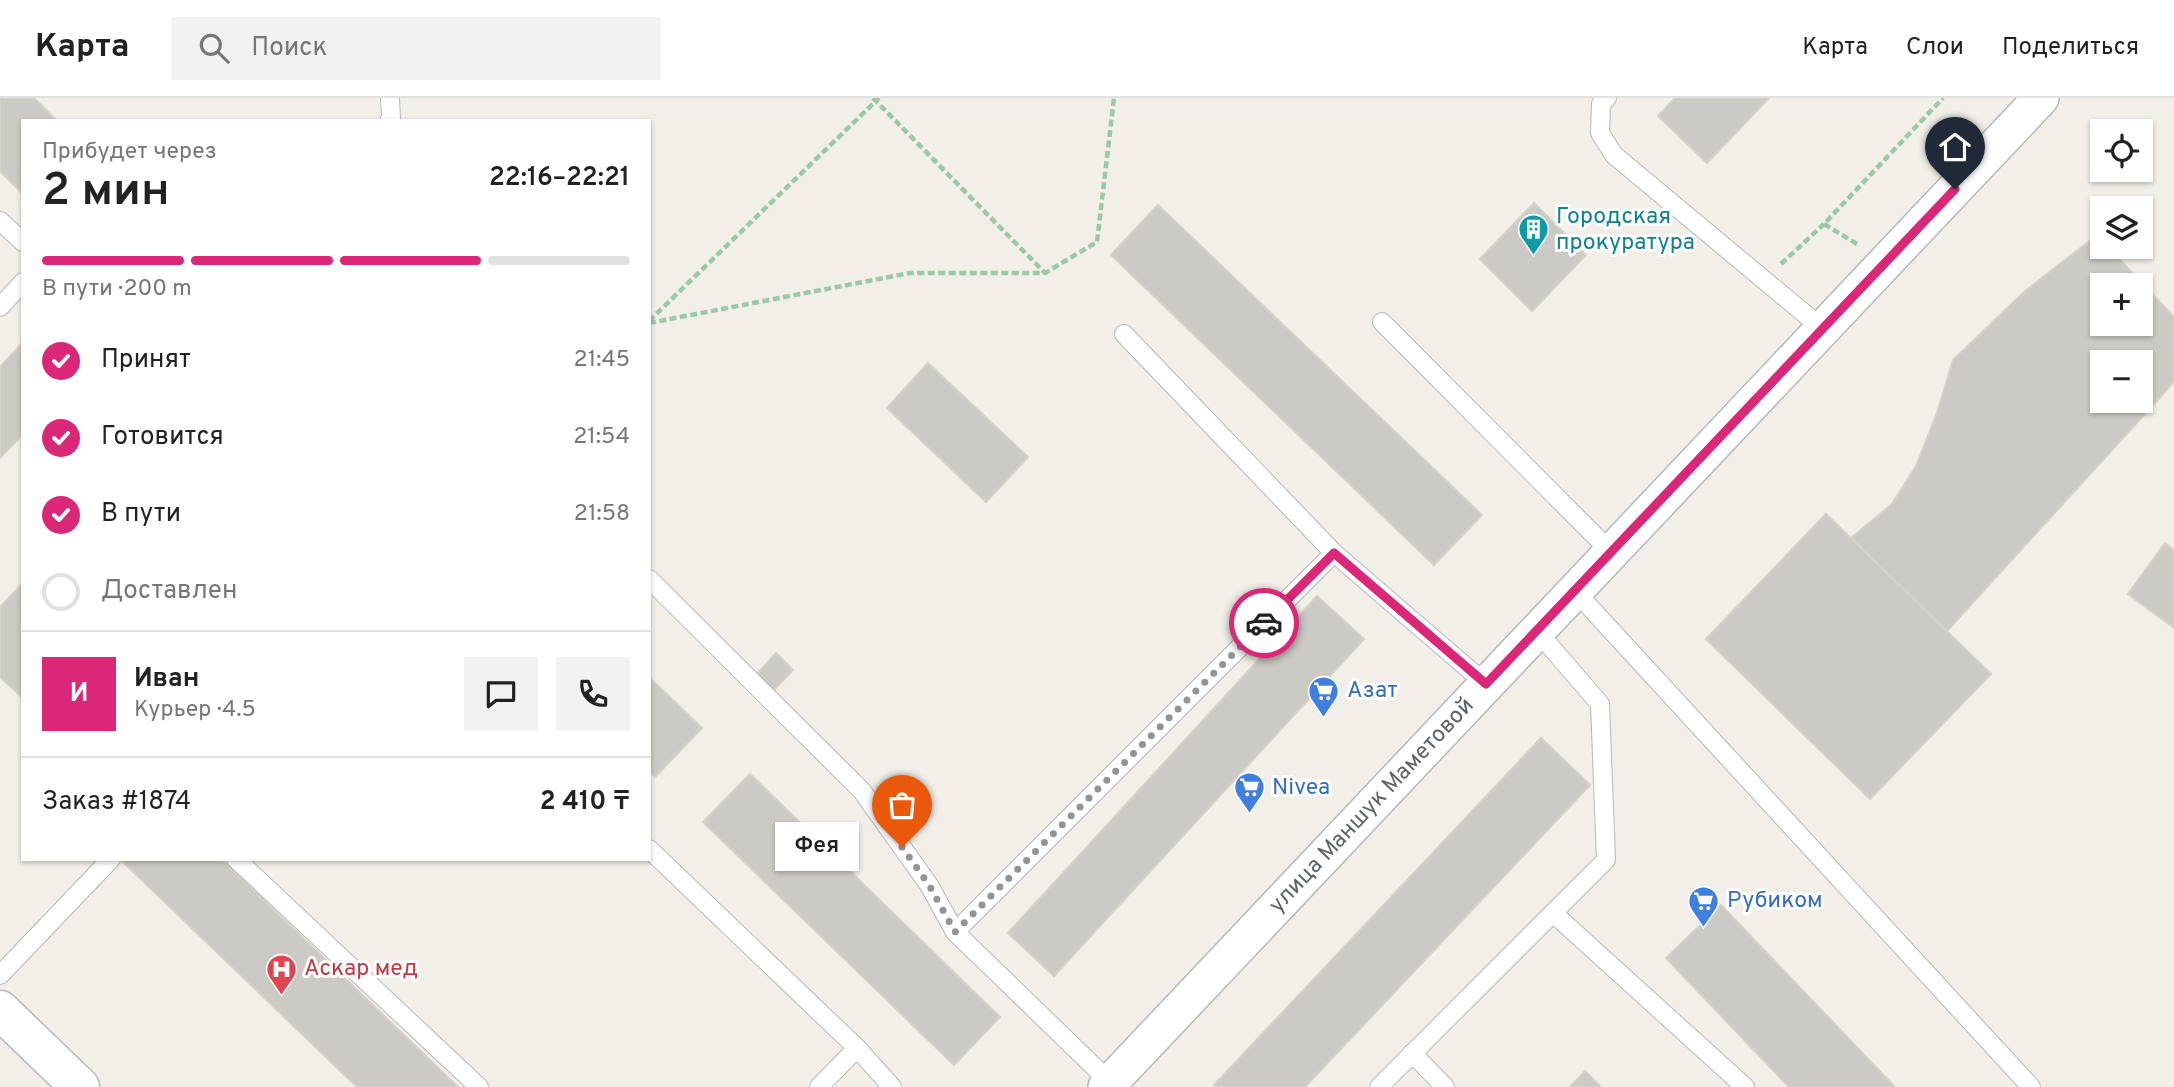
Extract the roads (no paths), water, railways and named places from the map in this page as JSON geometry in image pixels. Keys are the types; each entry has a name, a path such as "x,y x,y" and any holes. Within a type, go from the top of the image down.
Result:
{"street":[{"name":"улица Маншук Маметовой","path":"1110,1086 2041,98"},
{"path":"0,1010 80,1087"}],"lane":[{"path":"390,98 391,119"},
{"path":"1607,98 1601,104 1600,133 1614,155 1823,329"},
{"path":"0,221 21,240"},
{"path":"0,307 21,284"},
{"path":"1382,322 1611,552"},
{"path":"1124,334 1334,553 1486,684"},
{"path":"955,932 1334,553"},
{"path":"651,581 862,791 929,885 955,932 1110,1086"},
{"path":"1575,591 2031,1087"},
{"path":"1379,1087 1606,860 1600,704 1537,631"},
{"path":"651,851 857,1048 892,1087"},
{"path":"0,975 109,861"},
{"path":"238,861 479,1087"},
{"path":"1553,913 1745,1087"},
{"path":"819,1087 857,1048"},
{"path":"1412,1054 1446,1087"}],"place":[{"name":"Городская прокуратура","path":"1533,257"},
{"name":"Азат","path":"1324,718"},
{"name":"Nivea","path":"1249,815"},
{"name":"Фея","path":"902,847"},
{"name":"Рубиком","path":"1704,928"},
{"name":"Аскар мед","path":"281,996"}]}
